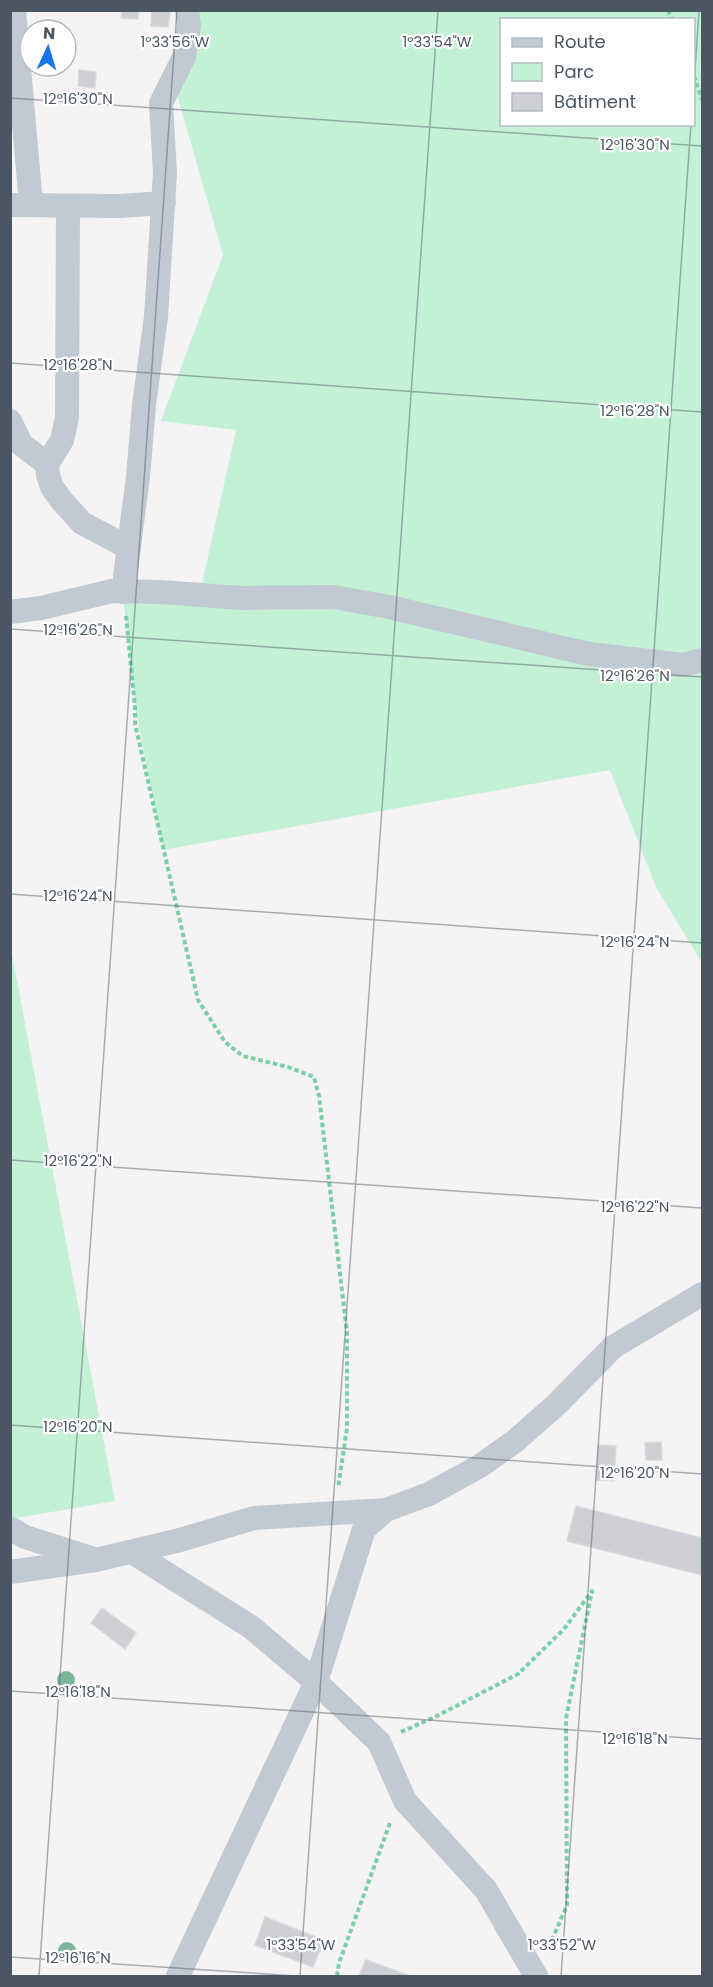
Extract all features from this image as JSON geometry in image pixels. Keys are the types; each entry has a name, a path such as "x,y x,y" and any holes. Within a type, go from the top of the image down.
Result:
{"street":[{"path":"14,10 21,205 120,206 164,203"},
{"path":"123,592 156,317 165,173 160,103 184,57 189,26 187,10"},
{"path":"68,206 67,418 62,440 47,464 48,475 52,487 82,523 129,548"},
{"path":"10,422 21,444 47,464"},
{"path":"10,612 41,608 112,591 160,591 242,598 334,597 389,607 589,654 683,665 702,660"},
{"path":"10,1572 96,1560 254,1518 386,1510 429,1494 480,1466 515,1441 556,1406 613,1347 702,1293"},
{"path":"178,1977 316,1682 364,1529 386,1510"},
{"path":"10,1528 25,1538 96,1560"},
{"path":"132,1552 251,1627 316,1682 379,1742 405,1801 486,1890 540,1966"}],"path":[{"path":"695,81 702,100"},
{"path":"123,592 135,724 198,1000 225,1042 243,1056 288,1067 314,1077 319,1096 347,1332 347,1428 334,1512"},
{"path":"379,1742 435,1717 518,1674 564,1629 592,1591 566,1718 567,1905 540,1966"},
{"path":"338,1977 339,1963 392,1817 396,1781"}],"green space":[{"path":"180,11 702,11 702,963 656,887 610,770 163,850 135,707 123,595 200,593 236,430 161,421 223,255 176,91"},
{"path":"10,944 115,1501 11,1519 10,1519"}],"building":[{"path":"122,10 139,10 138,19 121,18"},
{"path":"152,10 170,12 168,27 151,26"},
{"path":"79,70 96,72 95,88 78,86"},
{"path":"661,1442 662,1460 646,1460 645,1443"},
{"path":"598,1445 616,1446 614,1481 596,1480"},
{"path":"576,1506 702,1538 702,1575 567,1541"},
{"path":"102,1608 136,1633 125,1649 91,1623"},
{"path":"265,1917 324,1940 313,1967 255,1945"},
{"path":"366,1960 410,1976 359,1976"}]}
